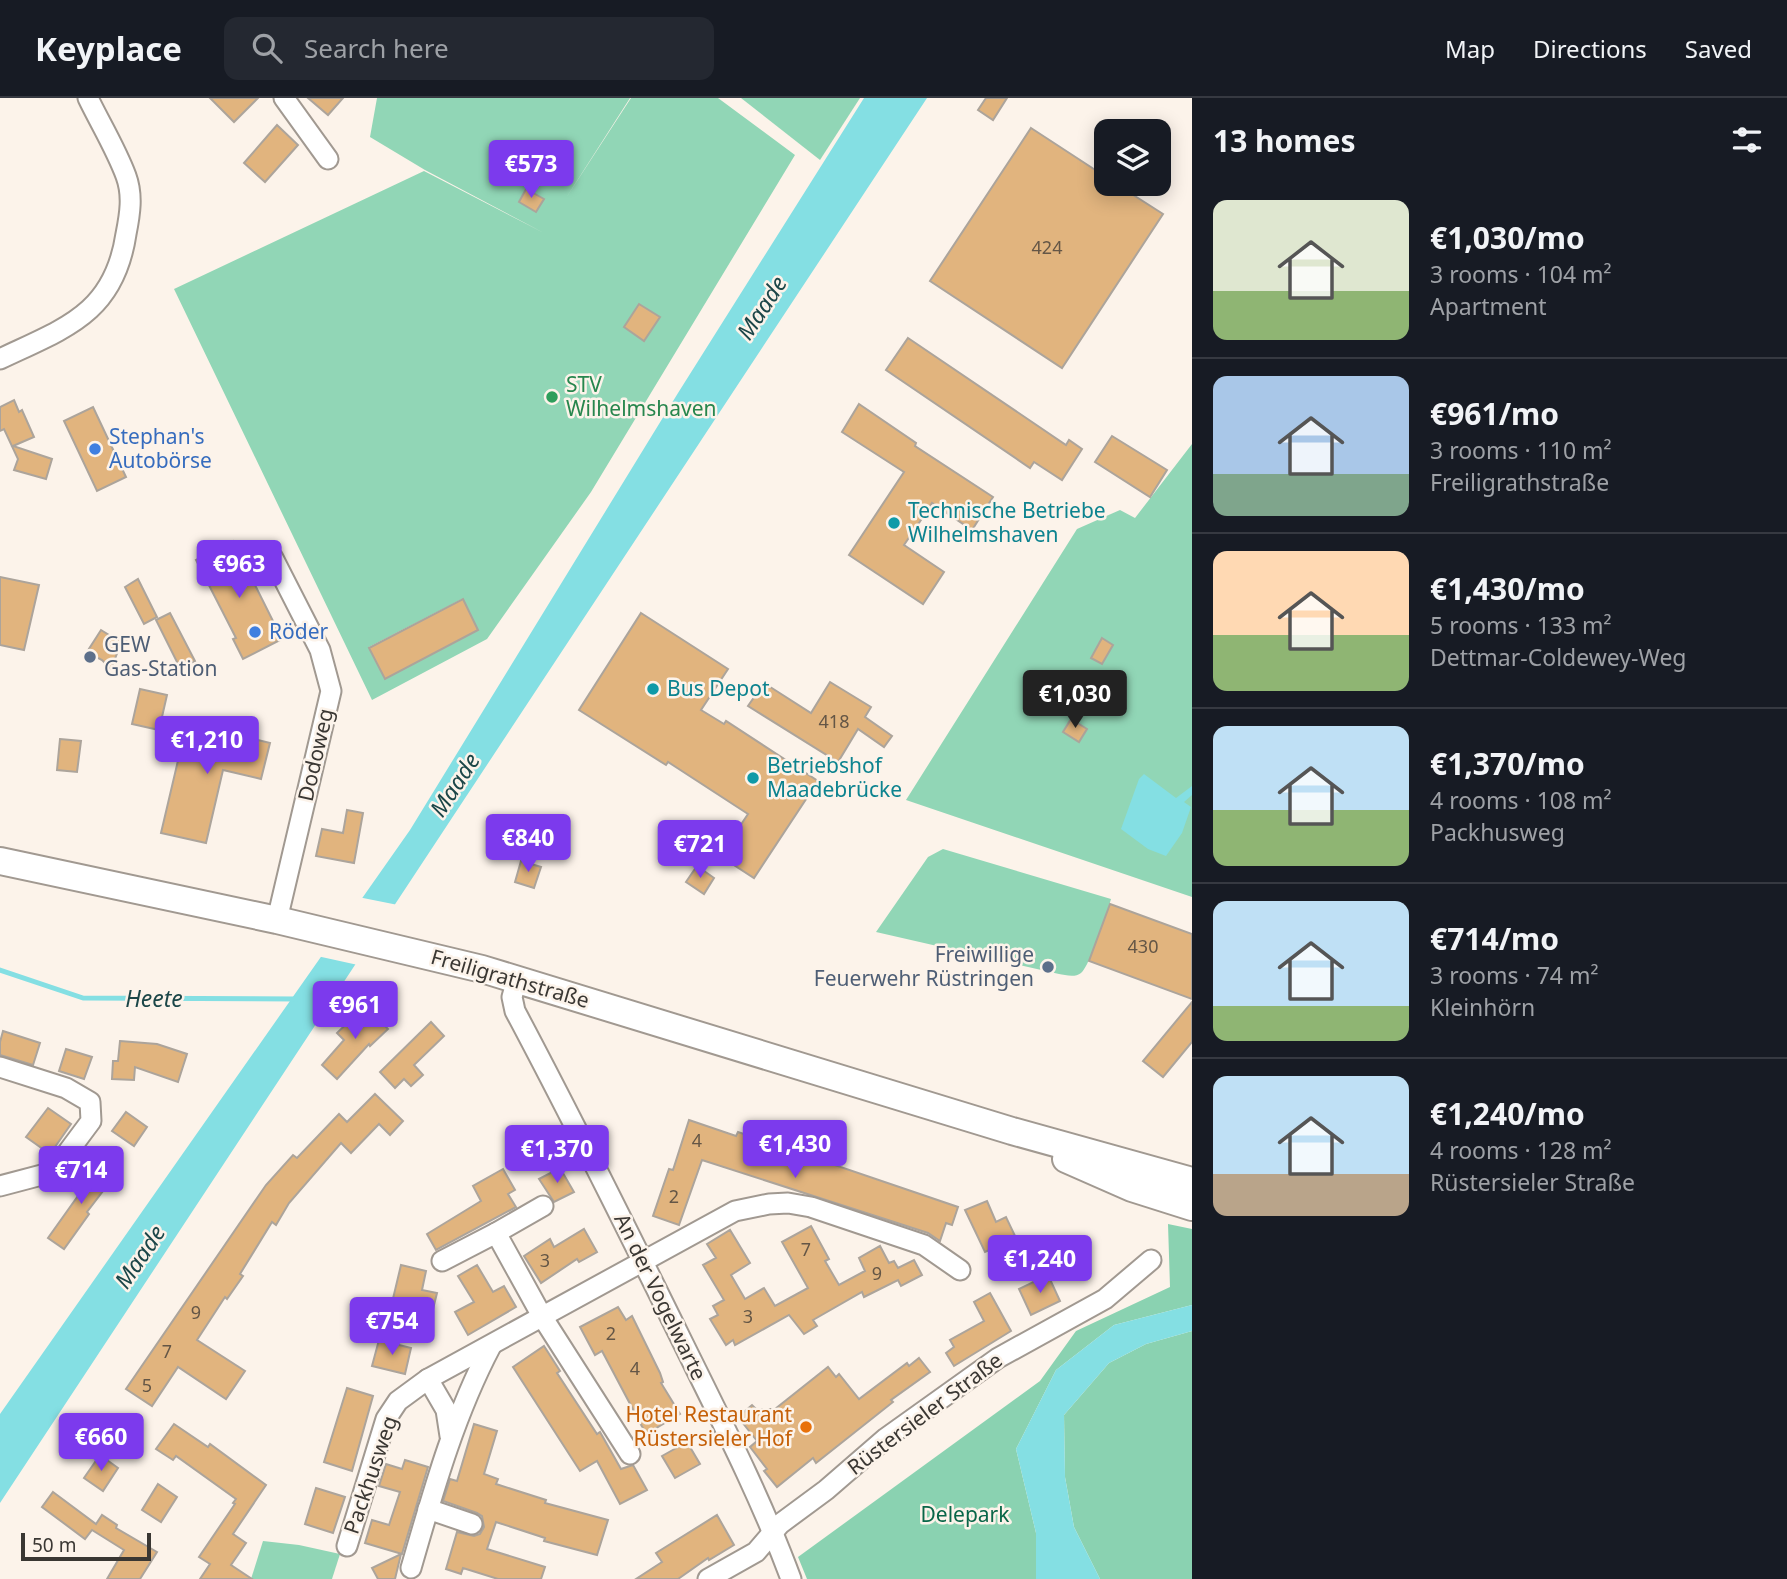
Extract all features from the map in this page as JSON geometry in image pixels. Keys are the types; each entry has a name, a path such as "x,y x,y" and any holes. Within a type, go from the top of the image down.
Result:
{"main road":[{"name":"Freiligrathstraße","path":"0,860 277,920 516,979 1012,1131 1192,1181"},
{"name":"Freiligrathstraße","path":"1012,1131 1132,1188 1192,1207"}],"street":[{"path":"0,359 69,326 89,311 107,291 118,268 129,217 130,196 126,177 88,98"},
{"path":"284,98 328,159"},
{"name":"Dodoweg","path":"273,558 320,649 331,691 277,920"},
{"name":"An der Vogelwarte","path":"516,979 512,997 515,1011 643,1262 774,1533 791,1579"},
{"path":"0,1067 65,1088 82,1097 90,1102 91,1121 53,1171 0,1186"},
{"name":"Packhusweg","path":"347,1546 386,1419 398,1401 428,1379 735,1211 788,1203 811,1207 924,1245 960,1270"},
{"path":"442,1261 542,1206"},
{"path":"496,1233 543,1318 630,1454"},
{"name":"Rüstersieler Straße","path":"708,1579 756,1552 788,1517 826,1490 886,1438 998,1358 1105,1299 1152,1260"},
{"path":"411,1568 451,1439 471,1385 491,1346"},
{"path":"428,1379 446,1410 451,1439"},
{"path":"428,1509 472,1524"}],"green space":[{"path":"377,98 630,98 566,198 631,98 718,98 795,155 591,492 487,639 372,700 174,289 424,171 544,233 425,170 370,137","holes":["462,599 478,630 386,678 369,647"]},
{"path":"741,98 860,98 820,160"},
{"path":"1192,444 1192,897 906,800 1077,529 1120,510 1135,518"},
{"path":"943,849 1111,899 1093,950 1081,973 1073,976 1059,974 876,932 928,857"},
{"name":"Delepark","path":"1168,1224 1192,1229 1192,1305 1114,1325 1056,1370 1016,1449 1036,1533 1036,1579 807,1579 798,1557 1040,1381 1076,1331 1170,1287"},
{"path":"1192,1331 1192,1579 1100,1579 1074,1527 1065,1477 1064,1415 1109,1363 1146,1344"},
{"path":"263,1541 340,1554 332,1579 251,1579"}],"water":[{"name":"Maade","path":"864,98 927,98 0,1503 0,1414 410,830 678,393"},
{"path":"1144,774 1176,798 1192,786 1192,795 1184,802 1191,807 1182,833 1166,856 1148,849 1121,829 1139,779"},
{"path":"1192,1305 1192,1331 1146,1344 1109,1363 1064,1415 1065,1477 1074,1527 1100,1579 1036,1579 1036,1533 1016,1449 1056,1370 1114,1325"}],"pier":[{"path":"358,897 398,905 358,965 317,956"}],"building":[{"path":"210,98 258,98 234,122"},
{"path":"308,98 343,98 328,115"},
{"path":"986,98 1007,98 993,120 978,110"},
{"path":"277,125 298,145 265,182 244,163"},
{"path":"1031,128 1094,169 1094,196 1135,196 1163,214 1062,368 930,281"},
{"path":"557,155 571,163 561,178 548,170"},
{"path":"526,189 544,199 536,212 519,202"},
{"path":"639,304 660,317 644,341 624,327"},
{"path":"908,338 1066,445 1069,440 1082,449 1062,480 1034,462 1030,468 886,370"},
{"path":"14,400 19,412 22,410 34,437 13,446 52,459 46,479 14,470 18,459 4,429 0,431 0,407"},
{"name":"Technische Betriebe Wilhelmshaven","path":"859,404 916,443 915,446 993,497 972,530 932,503 904,545 944,572 923,604 849,555 904,472 842,432"},
{"name":"Stephan's Autobörse","path":"93,407 126,477 97,491 64,421"},
{"path":"1112,436 1167,470 1150,497 1095,462"},
{"path":"233,541 282,639 243,659 233,639 236,638 196,560"},
{"path":"0,577 39,585 24,650 0,645"},
{"path":"138,579 157,617 144,624 125,587"},
{"path":"463,599 478,630 385,679 369,648"},
{"path":"170,613 195,661 180,668 156,620"},
{"path":"641,613 728,669 701,710 724,724 726,721 818,781 754,878 720,856 748,814 668,762 666,765 579,710"},
{"path":"101,630 126,641 118,651 111,669 102,660 87,652"},
{"path":"1102,638 1113,645 1102,664 1091,658"},
{"path":"830,682 871,707 865,717 892,736 884,747 858,729 838,762 748,706 764,683 811,713"},
{"path":"140,689 167,695 159,730 132,724"},
{"path":"188,718 227,727 225,732 270,743 261,779 223,770 206,843 161,833"},
{"path":"1071,719 1087,729 1079,742 1063,732"},
{"path":"60,739 81,741 77,772 57,770"},
{"path":"347,810 363,813 354,863 316,856 322,829 343,833"},
{"path":"521,861 541,867 534,888 515,882"},
{"path":"697,866 714,878 704,894 686,882"},
{"path":"1110,904 1192,934 1192,999 1089,961"},
{"path":"1192,1002 1192,1042 1163,1077 1143,1061"},
{"path":"365,1006 388,1029 370,1046 369,1044 337,1079 322,1065 344,1040 337,1033"},
{"path":"431,1022 444,1036 414,1065 423,1075 411,1086 404,1079 395,1088 380,1072"},
{"path":"3,1031 40,1043 33,1065 0,1055"},
{"path":"120,1041 157,1044 187,1054 178,1082 135,1067 134,1080 112,1079 113,1061 118,1061"},
{"path":"66,1049 92,1057 84,1079 59,1071"},
{"path":"375,1094 403,1121 390,1135 379,1124 351,1153 341,1143 289,1203 276,1225 272,1222 240,1274 243,1276 227,1299 225,1297 197,1340 245,1371 226,1399 178,1367 152,1406 126,1389 266,1185 293,1155 297,1158 339,1114 347,1122"},
{"path":"48,1108 71,1124 50,1154 26,1137"},
{"path":"126,1112 147,1127 134,1146 112,1131"},
{"path":"689,1120 736,1136 738,1132 958,1207 952,1225 946,1223 940,1241 928,1233 702,1160 679,1225 653,1216 669,1169 673,1170"},
{"path":"536,1127 545,1145 519,1159 509,1142"},
{"path":"94,1164 113,1178 64,1249 48,1238 85,1186 80,1183"},
{"path":"560,1168 574,1192 554,1202 539,1179"},
{"path":"503,1169 515,1190 508,1194 516,1207 436,1250 427,1234 481,1201 473,1186"},
{"path":"987,1201 996,1222 1006,1217 1016,1238 985,1252 965,1210"},
{"path":"811,1226 829,1259 825,1261 839,1285 865,1271 859,1258 880,1246 889,1263 894,1261 898,1268 914,1260 922,1275 901,1286 898,1280 864,1297 862,1292 813,1320 817,1326 804,1334 789,1315 735,1345 733,1340 726,1345 710,1319 718,1315 713,1306 724,1300 703,1265 716,1258 707,1244 730,1230 750,1263 731,1275 745,1299 764,1288 775,1306 808,1288 782,1242"},
{"path":"584,1229 597,1252 579,1262 577,1259 541,1283 524,1256 550,1239 554,1247"},
{"path":"401,1265 426,1271 422,1290 437,1293 431,1317 391,1307"},
{"path":"477,1265 493,1292 504,1286 516,1307 468,1335 455,1312 474,1302 458,1276"},
{"path":"1048,1275 1060,1301 1031,1315 1019,1289"},
{"path":"990,1293 1011,1331 954,1366 946,1353 954,1347 950,1340 984,1321 974,1302"},
{"path":"618,1307 626,1320 632,1316 660,1373 661,1383 680,1414 646,1434 602,1351 595,1355 580,1327"},
{"path":"379,1340 411,1348 405,1374 372,1366"},
{"path":"544,1346 560,1371 557,1373 597,1434 600,1432 621,1469 633,1465 647,1490 620,1504 597,1461 580,1471 513,1367"},
{"path":"919,1358 930,1372 891,1400 893,1402 816,1463 813,1458 777,1487 750,1447 757,1441 738,1417 752,1405 756,1409 775,1409 828,1367 836,1377 839,1374 859,1399 907,1363 909,1366"},
{"path":"347,1388 373,1396 352,1471 324,1462"},
{"path":"174,1424 208,1447 210,1444 266,1485 233,1534 246,1543 231,1565 252,1579 200,1579 210,1564 199,1557 236,1499 176,1456 173,1460 156,1449"},
{"path":"474,1424 497,1431 484,1474 498,1479 496,1484 546,1500 545,1503 608,1520 597,1555 544,1541 545,1538 496,1522 487,1549 545,1567 541,1579 498,1579 463,1568 461,1574 446,1569 457,1532 474,1536 480,1534 484,1527 482,1516 443,1501 450,1479 457,1481"},
{"path":"687,1442 700,1464 675,1478 662,1456"},
{"path":"100,1455 118,1468 103,1491 84,1478"},
{"path":"405,1460 428,1467 402,1554 365,1543 372,1520 389,1525 400,1492 379,1486 386,1464 402,1469"},
{"path":"158,1484 177,1497 161,1522 142,1510"},
{"path":"316,1488 345,1497 333,1533 305,1524"},
{"path":"53,1492 96,1524 102,1515 117,1525 116,1528 157,1552 140,1579 107,1579 124,1550 92,1530 85,1539 42,1507"},
{"path":"717,1515 734,1545 709,1560 708,1558 678,1579 636,1579 662,1562 656,1553"},
{"path":"401,1554 395,1579 378,1579 372,1568"}],"waterway":[{"name":"Heete","path":"0,970 83,998 297,999"}],"place":[{"name":"STV Wilhelmshaven","path":"552,397"},
{"name":"Stephan's Autobörse","path":"95,449"},
{"name":"Technische Betriebe Wilhelmshaven","path":"894,523"},
{"name":"Röder","path":"255,632"},
{"name":"GEW Gas-Station","path":"90,657"},
{"name":"Bus Depot","path":"653,689"},
{"name":"Betriebshof Maadebrücke","path":"753,778"},
{"name":"Freiwillige Feuerwehr Rüstringen","path":"1048,967"},
{"name":"Hotel Restaurant Rüstersieler Hof","path":"806,1427"}]}
